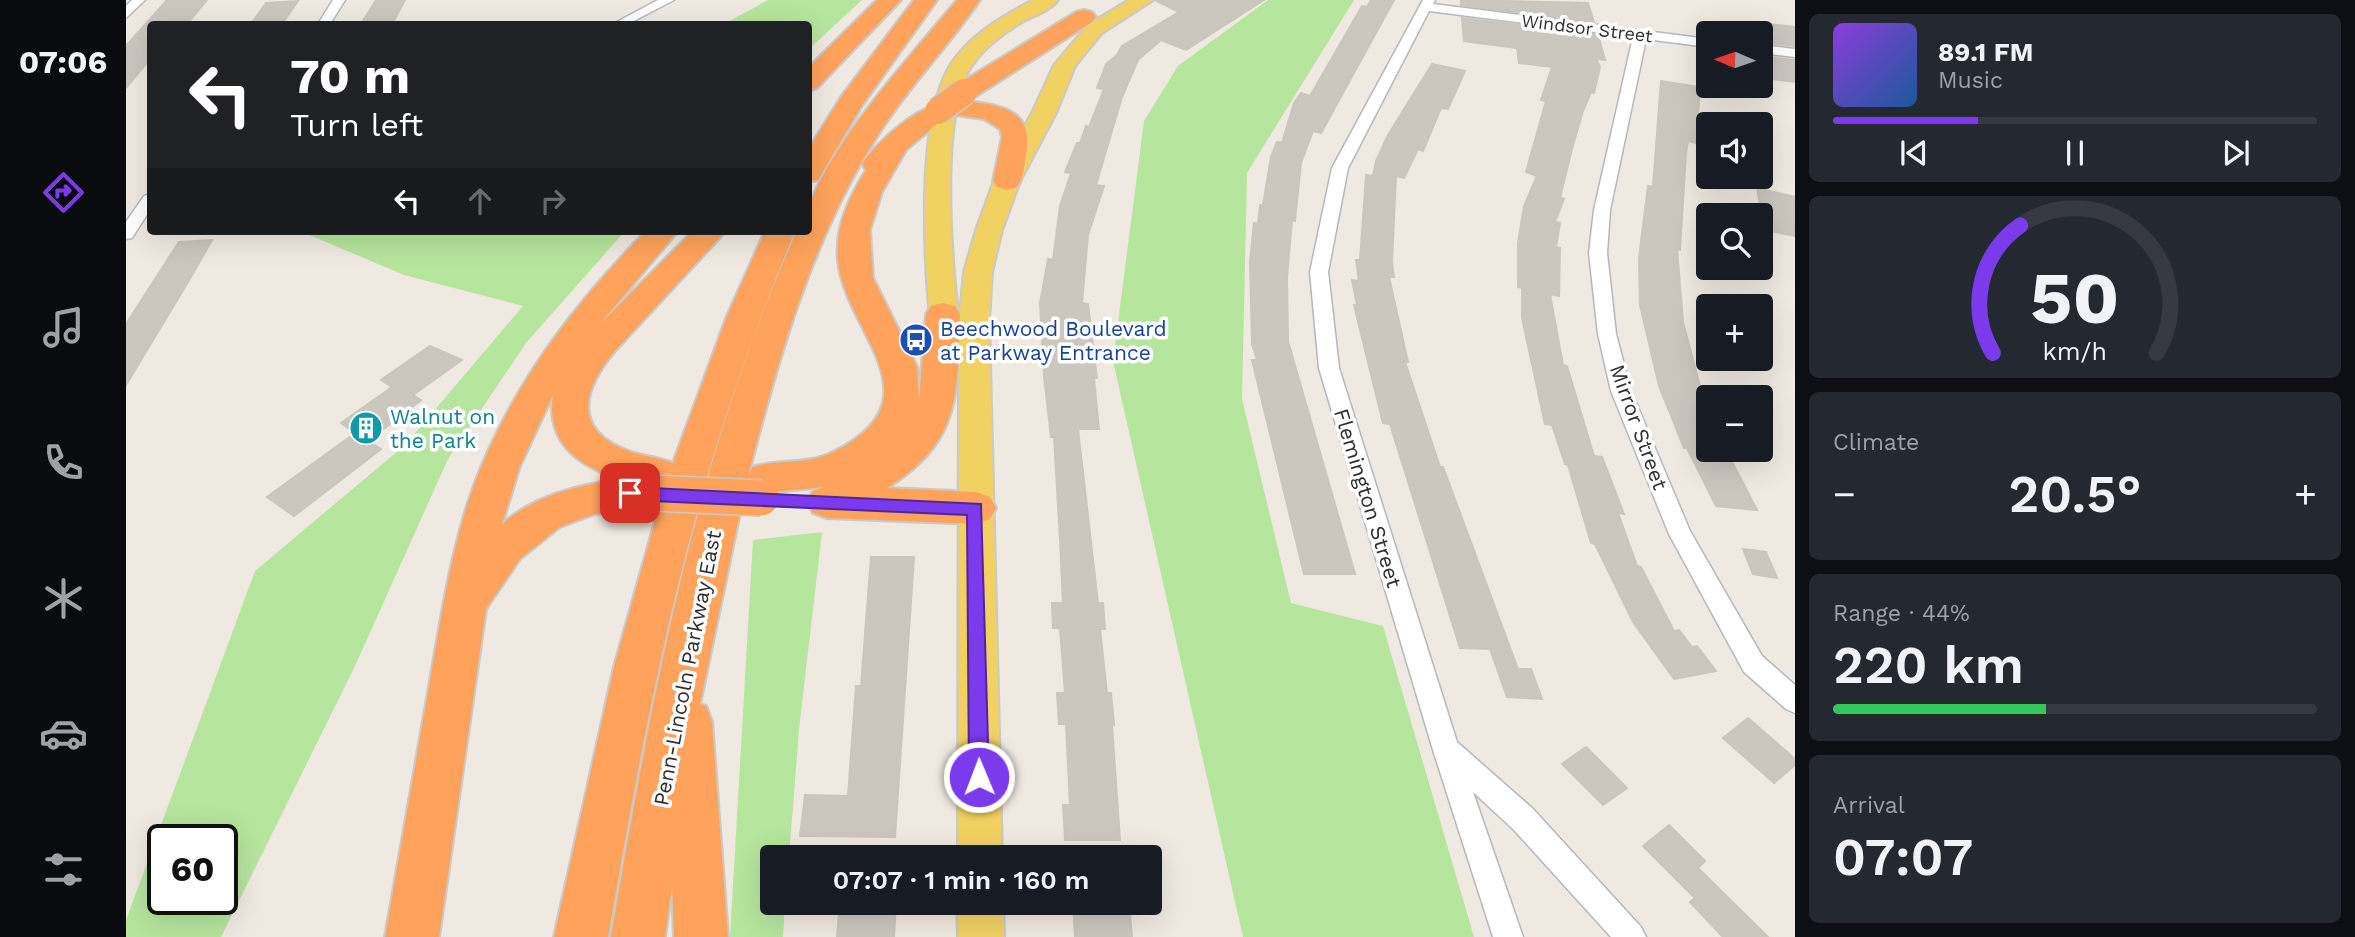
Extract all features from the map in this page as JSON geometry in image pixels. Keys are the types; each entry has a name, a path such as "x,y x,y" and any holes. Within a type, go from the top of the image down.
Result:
{"highway":[{"path":"812,79 890,0"},
{"path":"812,167 850,103 892,42 926,0"},
{"name":"Penn-Lincoln Parkway East","path":"638,937 695,611 735,450 795,272 850,156 896,90 969,0"},
{"path":"795,272 842,205 896,144 1084,17"},
{"path":"812,125 892,42"},
{"path":"954,104 991,112 1012,125 1016,137 1007,181"},
{"path":"763,488 846,464 876,443 887,430 900,405 903,392 899,368 863,298 854,257 855,229 862,205 896,144"},
{"path":"412,937 482,516 509,445 531,398 587,313 659,235"},
{"path":"656,483 592,453 582,443 571,422 571,396 591,356 707,235"},
{"name":"Penn-Lincoln Parkway East","path":"581,937 625,712 672,524 722,368 778,235"},
{"path":"814,501 869,480 891,466 919,437 935,409 938,394 943,314"},
{"path":"464,616 497,556 534,522 558,508 592,497 656,483 763,488 814,501 976,508"},
{"path":"695,611 689,712 701,937"}],"main road":[{"path":"976,508 943,314 937,142 940,115 955,76 1021,0"},
{"path":"989,35 1048,0"},
{"path":"1044,113 1055,50 1084,17 1113,0"},
{"path":"980,845 975,295 983,250 1007,181 1077,46 1105,22 1143,0"},
{"path":"980,915 981,937"}],"street":[{"path":"126,14 139,0"},
{"path":"326,21 339,0"},
{"path":"625,21 668,0"},
{"name":"Windsor Street","path":"1427,4 1696,41"},
{"name":"Flemington Street","path":"1427,4 1340,168 1319,272 1329,369 1446,750 1508,937"},
{"name":"Mirror Street","path":"1640,34 1602,210 1598,253 1610,346 1621,391 1680,534 1753,664 1795,701"},
{"path":"1773,50 1795,53"},
{"path":"126,234 147,203"},
{"path":"1446,750 1523,819 1632,937"}],"green space":[{"path":"768,0 862,0 812,46 812,21 730,21"},
{"path":"1268,0 1354,0 1247,173 1242,399 1291,603 1383,626 1474,937 1243,937 1113,361 1144,121 1178,66"},
{"path":"309,235 621,235 526,343 448,459 355,666 238,903 238,824 161,824 255,571 405,445 523,306 404,275"},
{"path":"822,532 799,729 790,845 760,845 760,915 784,915 783,937 730,937 753,540"},
{"path":"147,863 147,915 232,915 221,937 126,937 126,920"}],"building":[{"path":"167,0 207,0 190,21 148,21"},
{"path":"376,0 405,0 394,21 363,21"},
{"path":"1155,0 1264,0 1186,50 1161,40 1138,60 1122,97 1096,185 1104,186 1088,235 1082,303 1088,304 1097,378 1094,378 1099,429 1078,429 1098,603 1103,603 1105,629 1100,629 1107,693 1111,693 1120,840 1065,840 1063,805 1070,805 1066,724 1059,724 1057,693 1065,693 1060,628 1053,628 1052,603 1063,603 1054,437 1051,437 1044,377 1040,303 1048,259 1053,260 1060,206 1071,173 1065,172 1086,126 1089,127 1104,89 1097,88 1106,64 1117,55 1122,46 1179,12"},
{"path":"1371,0 1394,0 1321,133 1313,131 1301,163 1295,221 1292,220 1287,277 1288,341 1355,574 1304,574 1252,360 1257,360 1252,344 1250,262 1254,223 1258,224 1260,205 1263,205 1271,157 1277,142 1282,143 1294,103 1301,93 1310,96 1362,6 1367,7"},
{"path":"1461,0 1588,3 1594,22 1461,5"},
{"path":"298,1 284,21 253,21 266,3"},
{"path":"1462,18 1598,35 1605,60 1596,59 1600,67 1594,93 1591,92 1583,111 1560,198 1564,199 1555,222 1560,223 1556,247 1560,248 1559,296 1550,294 1563,365 1567,366 1594,456 1602,457 1624,514 1618,513 1637,566 1641,567 1674,631 1679,630 1692,647 1697,646 1716,671 1674,679 1633,622 1595,544 1591,543 1568,465 1565,464 1552,425 1545,424 1522,318 1522,288 1518,287 1518,243 1524,206 1537,176 1526,172 1546,101 1541,100 1552,67 1519,63 1517,48 1464,41"},
{"path":"147,22 147,63 126,88 126,46"},
{"path":"1773,24 1795,27 1795,46 1773,43"},
{"path":"1773,57 1795,60 1795,82 1773,79"},
{"path":"1432,64 1465,71 1448,109 1441,108 1423,151 1418,149 1404,178 1396,176 1392,262 1394,277 1389,277 1408,362 1405,362 1440,467 1443,467 1518,669 1531,669 1542,699 1507,697 1490,649 1460,648 1390,424 1383,423 1354,305 1357,305 1352,280 1359,281 1356,260 1360,260 1366,175 1373,176 1376,161 1388,135"},
{"path":"1661,81 1696,86 1696,98 1699,98 1698,112 1696,112 1696,143 1688,141 1680,250 1677,249 1683,322 1700,385 1696,385 1696,462 1732,462 1757,510 1716,506 1687,448 1684,448 1659,386 1640,305 1639,258 1648,186 1653,187"},
{"path":"1757,189 1795,197 1795,236 1773,232 1773,203 1760,203"},
{"path":"212,240 126,385 126,324 179,242"},
{"name":"Walnut on the Park","path":"430,346 462,360 413,395 421,400 368,441 381,449 294,516 267,497 355,433 341,423 392,387 381,380"},
{"path":"1743,549 1766,552 1777,578 1753,574"},
{"path":"871,557 914,557 895,837 800,836 805,795 848,796 856,686 861,686"},
{"path":"1748,718 1795,759 1795,765 1774,783 1723,738"},
{"path":"1586,747 1627,788 1603,805 1562,764"},
{"path":"1669,825 1705,861 1698,868 1768,937 1723,937 1690,902 1695,898 1643,846"},
{"path":"839,915 895,915 894,937 837,937"},
{"path":"1074,915 1130,915 1132,937 1075,937"}],"place":[{"name":"Beechwood Boulevard at Parkway Entrance","path":"916,340"},
{"name":"Walnut on the Park","path":"366,428"}],"route":[{"path":"630,493 976,508 979,777"}]}
